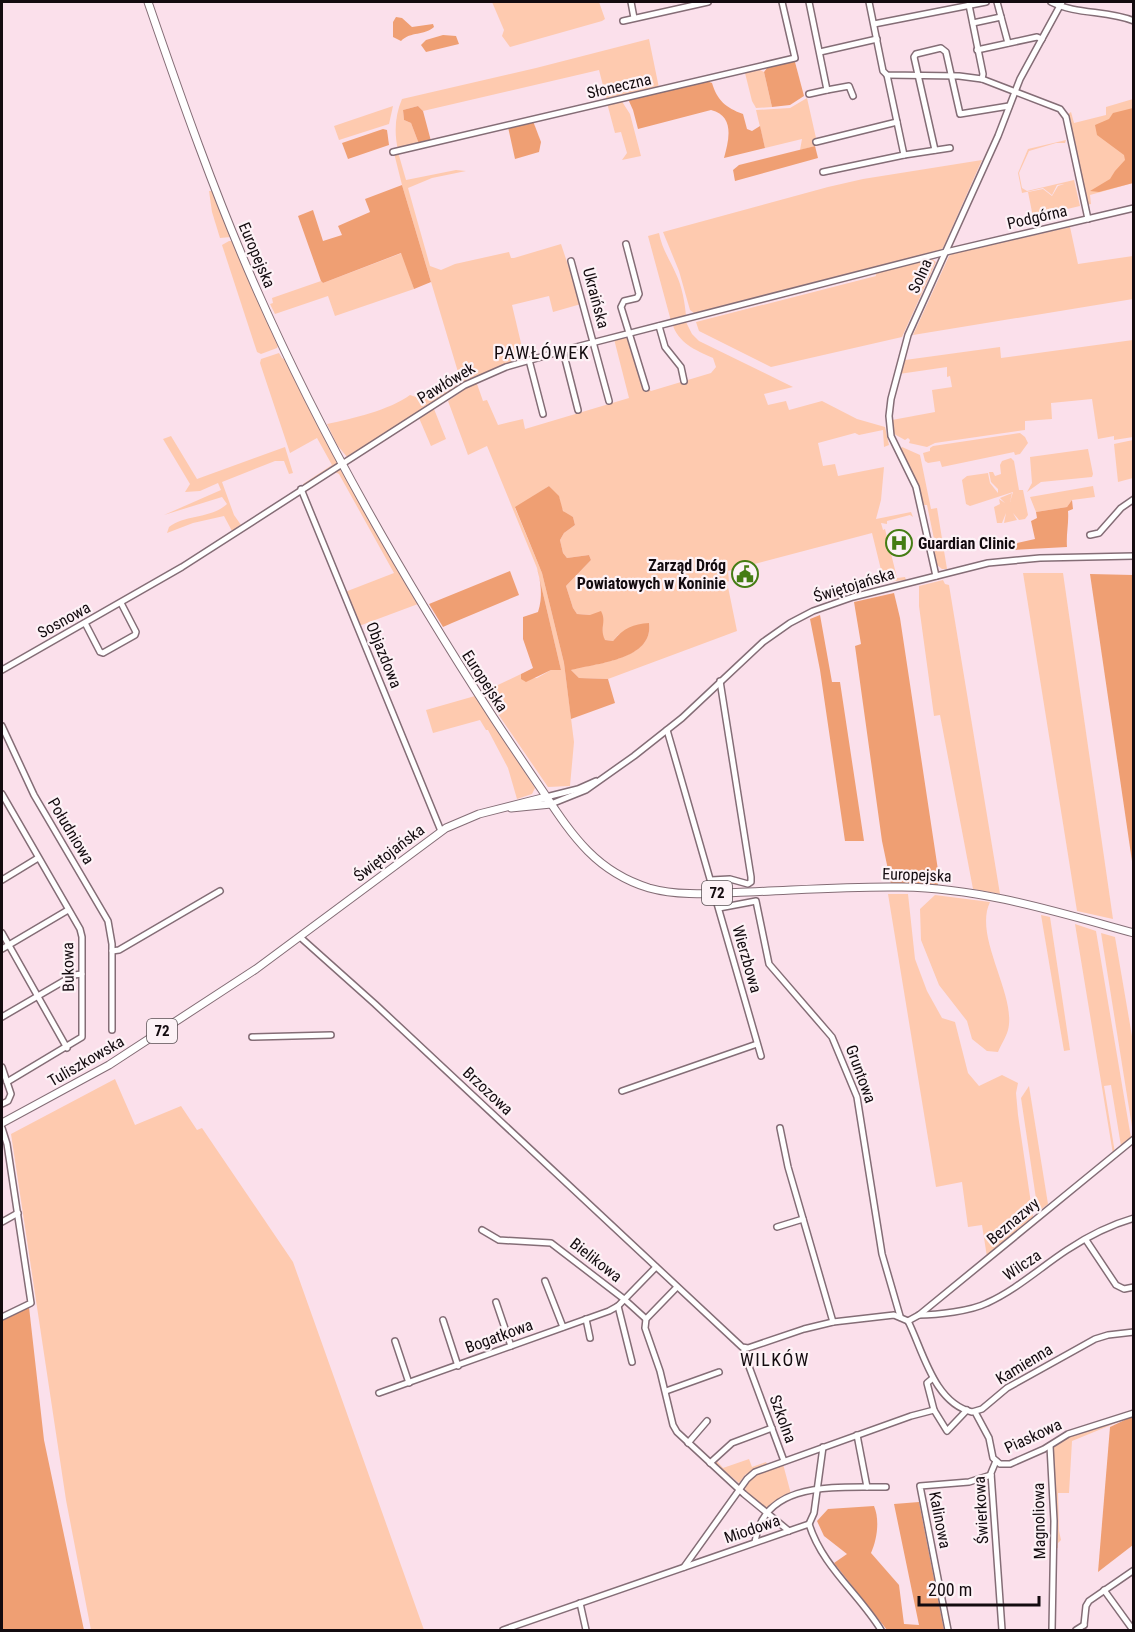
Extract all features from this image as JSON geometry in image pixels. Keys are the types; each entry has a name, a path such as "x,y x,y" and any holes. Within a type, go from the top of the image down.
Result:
{"main road":[{"name":"Europejska","path":"148,2 197,140 244,259 289,358 342,464 430,620 546,797 585,849 618,875 641,885 664,891 714,893 877,887 946,889 1008,899 1134,933"},
{"name":"Świętojańska","path":"300,938 441,831 468,818 546,797"},
{"name":"Świętojańska","path":"503,808 551,804"},
{"name":"Tuliszkowska","path":"2,1123 55,1096 126,1054 300,938"}],"street":[{"path":"631,2 634,18"},
{"path":"623,21 708,2"},
{"name":"Słoneczna","path":"393,152 795,58 782,2"},
{"path":"809,2 827,90"},
{"path":"869,2 904,155"},
{"path":"874,24 986,2"},
{"path":"998,2 1008,43"},
{"path":"1051,2 1075,10 1113,15 1134,21"},
{"name":"Solna","path":"936,576 916,487 893,444 889,416 897,370 906,340 1015,91 1061,4"},
{"path":"969,5 982,79"},
{"path":"973,23 1001,18"},
{"path":"977,50 1037,37 1042,39"},
{"path":"820,52 877,39"},
{"path":"935,150 914,57 916,54 941,48 946,52 960,114 1010,106"},
{"path":"887,75 982,79 1060,109 1066,117 1088,219"},
{"path":"809,94 849,86 853,96"},
{"path":"816,142 897,122"},
{"path":"823,172 950,148"},
{"name":"Podgórna","path":"946,252 1134,208"},
{"path":"626,244 639,294 637,298 624,301 621,307 645,388"},
{"name":"Pawłówek","path":"139,593 472,381 529,360 946,252"},
{"name":"Ukraińska","path":"572,261 609,401"},
{"path":"659,326 665,347 681,367 684,381"},
{"path":"563,351 578,410"},
{"path":"529,360 543,414"},
{"name":"Objazdowa","path":"301,489 441,831"},
{"path":"1090,536 1099,532 1121,508 1134,499"},
{"name":"Świętojańska","path":"551,804 581,792 603,778 667,730 763,642 804,615 838,601 983,564 1011,560 1134,556"},
{"name":"Sosnowa","path":"2,670 139,593"},
{"path":"85,623 100,652 103,653 135,635 136,632 121,603"},
{"path":"711,880 720,878 748,884 751,880 720,681"},
{"name":"Południowa","path":"2,726 34,795 107,918 112,951 112,1030"},
{"name":"Wierzbowa","path":"667,730 761,1056"},
{"name":"Świętojańska","path":"546,797 579,789 603,778"},
{"name":"Bukowa","path":"2,794 81,932 82,974 83,1035 80,1040 7,1082"},
{"path":"2,812 8,808"},
{"path":"2,880 38,858"},
{"path":"112,951 118,950 220,891"},
{"name":"Gruntowa","path":"719,908 756,901 769,964 834,1041 859,1103 882,1254 900,1316"},
{"path":"2,949 68,910"},
{"path":"2,933 67,1048"},
{"name":"Brzozowa","path":"300,938 375,1004 744,1348"},
{"path":"2,1017 74,975 82,974"},
{"path":"252,1037 331,1035"},
{"path":"622,1091 757,1044"},
{"path":"2,1067 10,1097 2,1104"},
{"path":"2,1128 32,1303 2,1317"},
{"path":"780,1128 788,1167 833,1322"},
{"name":"Beznazwy","path":"908,1321 919,1315 1134,1139"},
{"path":"2,1222 18,1213"},
{"name":"Wilcza","path":"919,1315 938,1314 987,1303 1032,1276 1070,1248 1102,1230 1134,1218"},
{"path":"777,1227 803,1219"},
{"name":"Bielikowa","path":"482,1230 499,1240 551,1243 624,1299 646,1319"},
{"path":"1086,1240 1116,1285 1124,1289 1134,1287"},
{"path":"624,1299 656,1267"},
{"path":"545,1281 563,1328"},
{"path":"677,1287 646,1319 645,1328 666,1391 674,1428 740,1490 789,1531"},
{"name":"Bogatkowa","path":"379,1393 563,1328 618,1306 624,1299"},
{"path":"496,1302 511,1346"},
{"path":"618,1306 632,1362"},
{"path":"744,1348 833,1322 900,1316 908,1321 923,1360 933,1378 952,1401 975,1412"},
{"path":"586,1319 590,1338"},
{"path":"443,1320 458,1366"},
{"name":"Kamienna","path":"975,1412 983,1409 1004,1389 1095,1339 1111,1334 1134,1332"},
{"path":"395,1341 409,1383"},
{"name":"Szkolna","path":"744,1348 784,1461 910,1416 934,1410"},
{"path":"666,1391 719,1372"},
{"path":"933,1378 927,1383 934,1410 947,1431 967,1410"},
{"name":"Piaskowa","path":"975,1412 988,1435 991,1455 996,1461 1008,1464 1050,1446 1068,1434 1134,1413"},
{"path":"688,1443 707,1420"},
{"path":"710,1463 732,1443 772,1428"},
{"path":"857,1435 867,1487"},
{"name":"Magnoliowa","path":"1050,1446 1054,1521 1052,1630"},
{"name":"Szkolna","path":"809,1524 814,1513 823,1447"},
{"path":"684,1567 753,1473 784,1461"},
{"name":"Świerkowa","path":"996,1461 992,1475 1002,1630"},
{"name":"Kalinowa","path":"948,1630 920,1485 969,1482 992,1475"},
{"path":"755,1542 758,1527 778,1501 817,1488 886,1486"},
{"path":"809,1524 831,1567 870,1611 881,1630"},
{"name":"Miodowa","path":"503,1630 809,1524"},
{"path":"1088,1630 1084,1625 1087,1603 1134,1570"},
{"path":"1104,1590 1133,1630"},
{"path":"580,1603 586,1630"},
{"path":"1076,1630 1084,1625"}],"shaded area":[{"path":"492,2 599,2 605,19 510,47 502,36 504,30"},
{"path":"396,17 402,18 412,27 433,24 434,27 401,41 393,37 393,22"},
{"path":"443,35 456,36 459,44 426,52 421,45 426,40"},
{"path":"649,39 659,88 607,101 599,70 423,111 418,106 403,110 404,120 411,123 419,144 398,150 396,124 402,99"},
{"path":"791,60 795,62 804,96 790,105 772,107 764,72 767,68"},
{"path":"760,70 764,72 772,107 756,108 752,101 745,73"},
{"path":"704,80 712,83 723,103 743,114 747,129 752,131 760,126 765,148 724,158 728,136 727,123 719,113 711,110 638,129 628,99"},
{"path":"807,98 816,138 815,146 800,150 802,139 765,148 756,110 790,108"},
{"path":"1133,99 1133,183 1090,195 1091,204 1087,205 1067,115 1071,112 1074,123 1106,115 1106,107"},
{"path":"621,100 630,114 641,156 622,160 627,153 621,132 615,133 607,103"},
{"path":"393,106 389,124 339,140 334,126"},
{"path":"418,106 423,111 431,141 419,144 411,123 404,120 403,110"},
{"path":"1133,108 1133,183 1099,192 1090,191 1110,179 1125,160 1124,155 1097,135 1095,125 1109,119 1113,113"},
{"path":"533,121 541,142 539,152 515,159 508,127"},
{"path":"383,129 387,130 389,145 348,159 342,143"},
{"path":"1066,140 1065,143 1056,143 1029,151 1019,173 1022,188 1027,191 1074,180 1080,206 1033,217 1028,192 1043,189 1052,196 1058,186 1064,184 1057,185 1052,195 1043,188 1022,193 1018,173 1028,149"},
{"path":"815,146 818,158 735,181 733,170 739,165"},
{"path":"398,152 406,180 456,170 466,171 432,178 408,188 430,266 441,270 455,264 509,252 511,258 514,258 561,244 581,304 553,312 549,296 512,305 525,360 484,374 466,383 348,458 337,445 327,424 359,417 410,395 419,398 431,394 434,387 439,385 446,392 461,382 402,185 394,153"},
{"path":"982,160 943,248 940,250 694,313 690,310 679,271 663,232 863,179"},
{"path":"402,185 431,282 414,289 401,253 323,283 298,216 313,210 323,241 342,235 338,226 370,212 365,199"},
{"path":"209,191 212,191 231,237 220,238 212,212"},
{"path":"1070,227 1078,264 1133,256 1133,299 913,335 949,256"},
{"path":"659,233 680,284 685,306 686,316 671,321 648,236"},
{"path":"233,241 279,344 277,348 261,354 257,352 222,245"},
{"path":"402,253 414,289 335,316 328,296 275,314 270,304 273,303 272,298 321,281 323,283"},
{"path":"932,259 936,262 902,337 771,367 699,331 696,322 876,276 875,272"},
{"path":"685,320 692,334 699,341 793,387 764,394 768,405 786,401 789,410 822,401 857,419 885,427 889,445 884,447 883,430 859,435 855,433 818,443 823,466 835,464 838,476 884,467 881,500 876,519 911,512 913,517 910,515 887,521 887,524 881,523 883,530 885,529 897,578 905,577 906,580 884,582 872,533 728,571 729,581 727,582 737,631 608,679 579,678 571,670 621,658 642,645 648,635 649,623 618,635 613,641 604,640 603,624 590,615 577,614 566,586 591,560 589,555 567,558 563,553 560,540 564,533 575,525 573,517 563,511 560,499 549,486 515,508 542,573 564,663 574,742 570,786 548,787 483,692 521,674 521,679 537,678 551,670 561,670 537,568 487,446 468,455 448,401 476,381 483,401 487,400 498,425 523,419 525,429 629,398 614,339 633,335 647,388 651,391 711,373 716,367 713,358 688,345 675,330 672,323"},
{"path":"1133,340 1133,437 1114,440 1114,436 1098,439 1092,399 1051,403 1052,419 1025,421 1025,430 935,443 927,447 909,443 908,438 905,440 894,434 892,420 935,412 932,390 952,387 950,376 947,377 947,367 899,374 902,362 905,360 1000,347 1001,358"},
{"path":"279,353 286,360 349,484 418,604 359,626 345,592 394,573 339,474 335,472 306,491 303,484 332,465 317,438 290,453 260,363 261,359"},
{"path":"434,409 446,439 431,446 419,418"},
{"path":"1020,433 1028,443 1020,454 1015,455 1014,452 942,467 940,461 928,463 925,461 923,453 930,451 933,446"},
{"path":"171,436 197,479 285,447 293,473 289,474 284,461 275,461 222,482 234,515 241,525 232,531 224,516 193,523 167,533 169,527 176,523 214,512 227,504 222,497 164,515 221,490 218,483 200,491 185,492 190,484 163,439"},
{"path":"1133,440 1133,478 1118,482 1114,444"},
{"path":"902,447 920,455 931,509 937,508 947,569 942,569 937,565 927,505 924,505 917,481 900,449"},
{"path":"1088,449 1092,477 1041,482 1027,492 1032,483 1030,457"},
{"path":"1011,458 1014,461 1019,490 1023,490 1028,515 1025,519 1019,520 1013,513 1017,520 1004,523 1006,513 1002,523 997,523 994,507 1000,504 999,499 1005,503 1000,498 1012,493 1010,502 1013,492 970,506 966,504 962,480 967,476 988,473 990,483 998,493 998,489 991,482 989,472 993,472 995,476 1001,474 1002,461"},
{"path":"549,486 559,496 563,511 573,517 575,525 564,533 560,540 563,553 567,558 589,555 591,560 566,586 577,614 590,615 601,611 605,640 613,641 629,628 649,623 648,635 642,645 633,652 608,662 571,670 579,678 608,679 615,703 571,719 564,663 542,573 515,507"},
{"path":"1093,486 1095,497 1072,500 1067,507 1036,512 1030,497"},
{"path":"1072,500 1073,509 1068,511 1067,547 1013,550 1012,544 1035,539 1031,521 1037,518 1036,512 1067,507"},
{"path":"510,571 519,595 443,627 429,604"},
{"path":"1023,573 1063,573 1113,919 1077,911"},
{"path":"1090,574 1133,575 1133,868"},
{"path":"539,577 561,670 551,670 526,682 521,679 521,674 533,668 523,639 523,617 538,612 541,595"},
{"path":"943,580 949,585 1000,894 973,889 940,715 934,716 919,606 919,586"},
{"path":"894,593 900,618 938,870 938,886 891,884 882,841 855,646 861,644 854,602"},
{"path":"820,615 832,682 840,682 864,841 845,841 820,670 810,619"},
{"path":"475,696 535,788 532,794 517,799 508,768 488,730 480,720 433,733 426,710"},
{"path":"888,894 908,894 915,959 927,991 942,1018 955,1022 968,1073 979,1086 1002,1075 1018,1083 1016,1093 1018,1115 1033,1217 987,1257 982,1225 968,1227 962,1182 936,1187"},
{"path":"935,895 990,902 986,916 987,932 1007,1000 1009,1016 1008,1030 998,1052 987,1051 972,1039 967,1021 939,985 921,940 920,909"},
{"path":"1041,915 1050,917 1070,1050 1064,1051"},
{"path":"1075,924 1096,931 1131,1138 1121,1146 1111,1085 1104,1086 1115,1153 1113,1154"},
{"path":"1101,933 1115,937 1133,1042 1133,1133"},
{"path":"115,1079 135,1125 181,1106 197,1130 202,1128 293,1262 424,1630 91,1630 66,1500 11,1134"},
{"path":"1029,1086 1048,1204 1038,1212 1021,1098"},
{"path":"29,1307 44,1440 84,1630 2,1630 2,1319"},
{"path":"1133,1416 1072,1441 1069,1493 1058,1493 1061,1540 1058,1548 1055,1548 1053,1447 1068,1435"},
{"path":"1133,1416 1133,1545 1098,1572 1110,1427"},
{"path":"749,1459 752,1467 766,1462 767,1464 746,1474 739,1483 715,1463 716,1460 723,1468"},
{"path":"783,1464 791,1494 776,1500 768,1510 746,1492 745,1487 755,1474"},
{"path":"919,1502 944,1630 887,1630 834,1563 847,1554 824,1536 817,1521 828,1509 874,1506 877,1530 871,1553 899,1585 904,1624 919,1625 894,1504"}],"place":[{"name":"Guardian Clinic","path":"899,543"},
{"name":"Zarząd Dróg Powiatowych w Koninie","path":"745,574"}],"district":[{"name":"PAWŁÓWEK","path":"542,352"},
{"name":"WILKÓW","path":"775,1359"}]}
